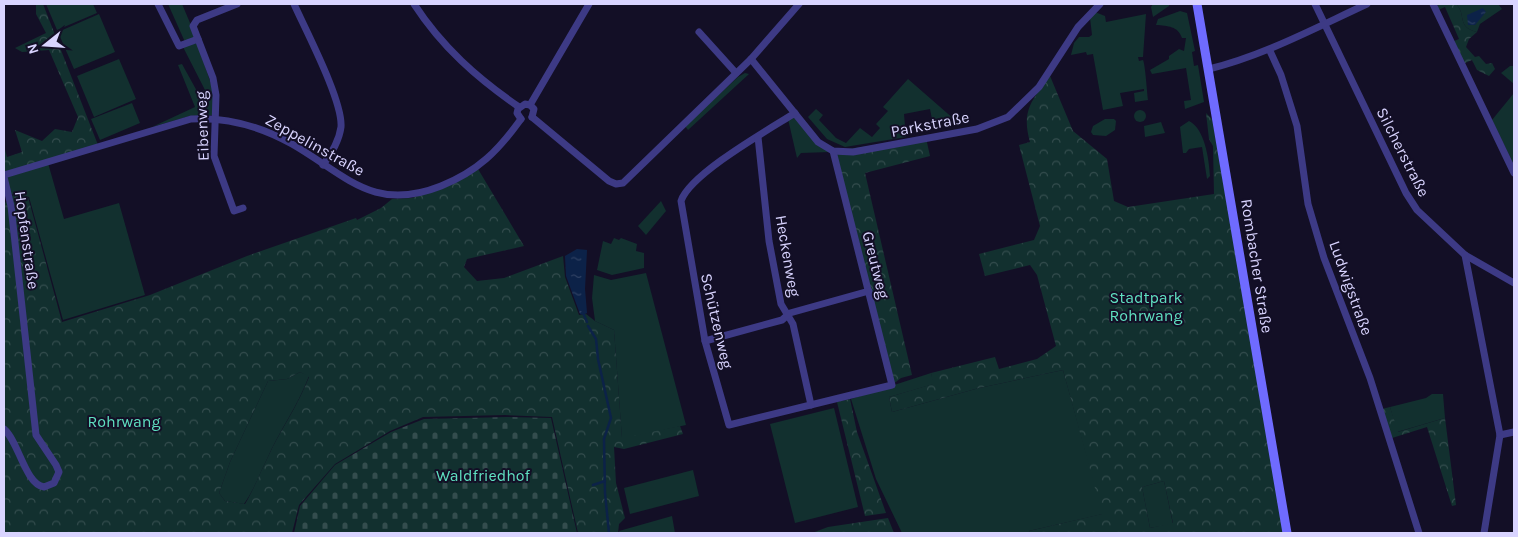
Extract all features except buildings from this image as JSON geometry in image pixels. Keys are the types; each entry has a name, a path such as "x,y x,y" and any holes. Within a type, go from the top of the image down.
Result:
{"main road":[{"name":"Rombacher Straße","path":"1197,4 1287,533"}],"street":[{"path":"158,4 179,46 198,39 193,26 197,20 237,4"},
{"path":"294,4 340,114 339,136 334,149 323,165"},
{"path":"414,4 440,40 458,60 482,81 519,107"},
{"path":"530,105 589,4"},
{"path":"532,117 609,181 616,184 624,183 750,58 799,4"},
{"name":"Parkstraße","path":"833,151 853,152 977,129 1008,117 1038,87 1078,27 1100,4"},
{"name":"Silcherstraße","path":"1315,4 1406,194 1417,210 1465,255 1514,282"},
{"path":"1209,69 1270,50 1367,4"},
{"path":"1433,4 1514,172"},
{"path":"699,32 736,72"},
{"name":"Eibenweg","path":"198,39 213,78 217,117 214,156 216,165 234,211 243,208"},
{"name":"Ludwigstraße","path":"1270,50 1281,75 1297,126 1308,204 1324,258 1370,378 1419,533"},
{"path":"750,58 818,142 833,151"},
{"path":"523,104 530,105 534,109 532,117 527,120 521,119 517,113 519,107 523,104"},
{"name":"Schützenweg","path":"795,113 714,167 684,192 681,201 705,341 729,425 892,385"},
{"name":"Zeppelinstraße","path":"4,176 191,119 217,117 266,131 293,145 364,189 398,197 417,194 450,182 483,163 495,152 521,119"},
{"name":"Heckenweg","path":"758,137 769,241 781,304 793,324 812,405"},
{"name":"Greutweg","path":"833,151 892,385"},
{"name":"Hopfenstraße","path":"4,176 12,206 36,435 58,468 58,476 54,483 44,487 34,482 14,441 4,429"},
{"path":"1465,255 1500,435 1484,533"},
{"path":"705,341 782,320 787,314 869,291"},
{"path":"1500,435 1514,432"}],"green space":[{"path":"36,4 43,4 98,145 5,172 4,146 7,157 22,152 15,130 42,141 55,129 72,132 78,117 49,50 22,52 15,48 46,33 36,14"},
{"path":"46,4 93,4 97,13 57,30"},
{"path":"168,4 182,4 196,37 185,42"},
{"path":"1153,4 1169,4 1169,6 1153,17 1151,7"},
{"path":"1439,4 1456,4 1466,27 1477,32 1469,39 1466,47 1475,57 1479,56 1486,64 1492,63 1495,69 1489,76 1477,70 1472,60 1463,64 1452,42 1459,39 1445,7 1438,10"},
{"path":"1456,4 1498,4 1502,9 1480,24 1477,32 1466,27"},
{"path":"1180,11 1187,13 1195,51 1192,52 1194,66 1198,65 1204,102 1185,109 1184,101 1191,100 1186,68 1152,74 1150,70 1169,59 1169,56 1179,49 1184,51 1186,38 1182,38 1178,31 1172,27 1156,25 1158,19"},
{"path":"1095,12 1105,16 1106,22 1146,14 1143,57 1138,57 1139,61 1143,60 1144,62 1148,100 1135,102 1134,93 1144,91 1144,89 1120,93 1123,106 1103,110 1093,54 1087,55 1086,52 1071,55 1074,43 1079,37 1089,37 1092,35 1090,18"},
{"path":"99,14 115,52 74,69 58,32"},
{"path":"197,42 212,87 215,115 190,116 152,127 195,107 178,65 182,64 198,93 205,90 183,47"},
{"path":"119,59 136,99 94,117 77,76"},
{"path":"1510,66 1514,66 1514,84 1501,73"},
{"path":"745,73 749,74 688,130 685,126 738,77"},
{"name":"Stadtpark Rohrwang","path":"1050,76 1073,131 1107,159 1114,201 1128,207 1214,194 1213,146 1209,139 1206,113 1212,119 1285,533 1031,533 1029,531 1102,514 1063,370 979,388 892,412 889,397 933,384 931,373 995,357 999,369 1037,359 1056,346 1037,275 1030,265 985,276 979,254 1034,240 1040,226 1019,145 1030,142 1027,122 1030,106","holes":["1164,481 1173,523 1150,528 1142,487"]},
{"path":"908,79 955,120 933,124 930,109 904,114 906,137 845,147 827,139 808,117 816,109 823,115 819,120 836,138 846,143 860,128 872,137 880,128 876,124 888,111 883,107"},
{"path":"1514,93 1514,165 1492,120"},
{"path":"132,103 140,123 100,140 91,119"},
{"path":"1138,110 1142,110 1146,116 1142,122 1138,122 1134,118 1134,114"},
{"path":"794,115 830,152 801,153 797,158 788,119"},
{"path":"1105,119 1114,119 1116,121 1115,130 1106,136 1093,135 1091,132 1093,126"},
{"path":"1189,121 1199,131 1205,145 1210,176 1207,179 1202,147 1189,149 1186,153 1183,153 1180,127"},
{"path":"1161,122 1165,133 1145,137 1144,126"},
{"path":"926,138 930,156 865,173 912,375 901,378 892,385 833,151"},
{"path":"48,163 64,219 119,203 145,295 63,320 29,197 9,194 7,176"},
{"name":"Rohrwang","path":"478,169 524,246 467,259 464,267 477,281 504,278 563,256 565,277 579,315 586,314 595,321 614,330 622,438 680,426 683,434 624,449 614,447 616,483 625,518 619,524 618,533 578,533 552,417 505,415 423,417 390,431 335,464 299,505 292,533 4,533 4,204 13,195 28,197 62,322 150,295 247,256 356,218 357,220 381,208 392,199 412,198 450,185","holes":["300,372 309,377 245,504 225,501 219,493 230,462 268,381 287,379"]},
{"path":"661,201 666,211 646,235 638,226"},
{"path":"614,238 619,240 621,238 637,244 636,251 644,253 644,268 612,275 597,270 603,241 611,244"},
{"path":"646,273 686,425 622,439 614,330 595,321 592,298 594,275 611,280"},
{"path":"1063,370 1103,514 1029,531 1031,533 902,533 876,479 851,399 931,373 934,384 889,397 892,412 979,388"},
{"path":"300,372 309,376 251,493 244,504 225,501 219,493 230,462 268,381 287,379"},
{"path":"1432,394 1443,394 1445,418 1397,432 1390,407 1426,398"},
{"path":"850,399 857,432 886,513 865,516 837,402"},
{"path":"1390,407 1398,432 1445,418 1456,505 1452,506 1427,427 1392,438 1382,409"},
{"path":"834,408 858,507 795,523 770,424"},
{"name":"Waldfriedhof","path":"551,418 577,533 294,533 300,506 335,465 391,432 424,419"},
{"path":"693,470 699,496 630,514 624,488"},
{"path":"1164,481 1173,524 1150,528 1142,487"},
{"path":"672,516 675,533 620,533 619,531"},
{"path":"888,518 894,533 812,533 828,527"}],"water":[{"path":"1483,8 1486,12 1475,25 1468,25 1467,15"},
{"path":"577,249 587,250 585,289 587,313 583,315 580,314 566,276 565,256"}],"waterway":[{"path":"584,315 587,322"},
{"path":"588,326 596,339 598,359 611,418 604,439 605,493 609,533"},
{"path":"593,485 605,481"}]}
